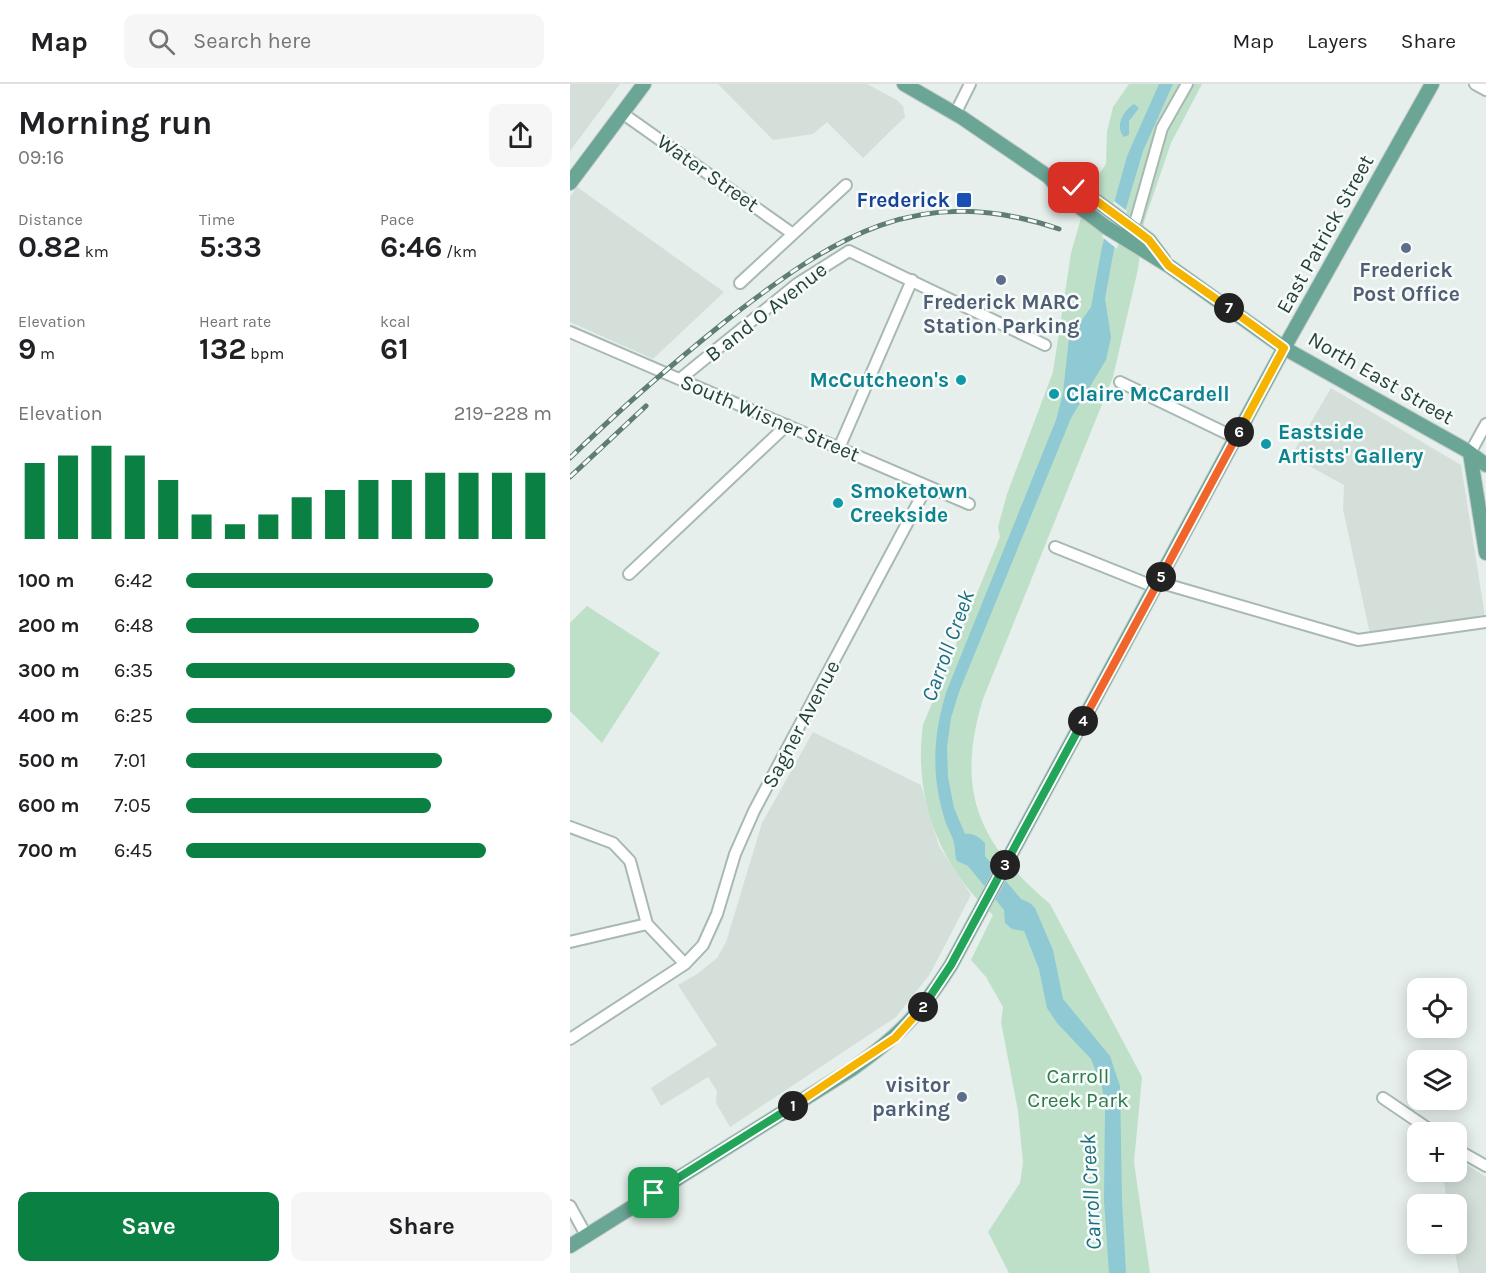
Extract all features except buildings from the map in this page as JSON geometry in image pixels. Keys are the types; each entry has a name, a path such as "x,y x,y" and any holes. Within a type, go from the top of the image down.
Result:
{"main road":[{"path":"570,183 644,84"},
{"path":"904,84 955,114 1049,177 1130,221 1149,240 1169,266"},
{"name":"East Patrick Street","path":"570,1246 852,1069 895,1038 937,988 1284,348 1432,84"},
{"path":"1049,177 1065,195 1106,227 1169,266"},
{"name":"North East Street","path":"1169,266 1284,348 1470,453 1486,465"},
{"path":"1470,453 1486,553"}],"street":[{"path":"955,114 970,84"},
{"path":"1130,221 1162,128 1187,84"},
{"path":"1475,84 1486,90"},
{"name":"Water Street","path":"622,113 793,234"},
{"name":"B and O Avenue","path":"740,283 846,184"},
{"name":"B and O Avenue","path":"680,379 796,284 838,256 849,252 912,280"},
{"path":"838,448 912,280 1045,345"},
{"name":"South Wisner Street","path":"570,332 969,504"},
{"path":"1120,382 1236,438"},
{"path":"1470,453 1486,424"},
{"path":"629,574 787,425"},
{"name":"Sagner Avenue","path":"570,1039 685,964 703,945 710,933 735,854 754,811 927,486"},
{"path":"1055,547 1157,584 1358,640 1371,640 1486,622"},
{"path":"570,827 613,843 630,861 647,924 685,964"},
{"path":"570,942 647,924"},
{"path":"1383,1098 1418,1122"},
{"path":"1467,1155 1486,1166"},
{"path":"570,1206 586,1235"}],"shaded area":[{"path":"570,84 620,84 570,151"},
{"path":"718,84 867,84 897,100 903,106 905,117 863,158 827,122 813,134 773,140"},
{"path":"577,187 724,292 653,359 570,322 570,197"},
{"path":"1331,388 1461,465 1485,616 1370,634 1343,509 1344,485 1291,456"},
{"path":"813,732 921,785 939,846 971,895 930,974 896,1017 730,1127 716,1103 717,1091 708,1077 661,1106 651,1088 717,1045 678,985 717,958 726,942 762,823"},
{"path":"1467,1165 1486,1177 1486,1273 1459,1273 1455,1254 1467,1254 1467,1194 1446,1194 1444,1182 1467,1182"}],"green space":[{"name":"Carroll Creek Park","path":"1129,84 1202,84 1171,143 1144,222 1138,269 1113,377 983,699 975,732 972,761 973,788 979,813 990,837 1005,859 1050,904 1142,1077 1134,1162 1150,1273 1009,1273 988,1232 1020,1183 1023,1163 1018,1111 1001,1022 1003,1007 986,977 971,960 993,915 958,875 934,829 922,778 923,725 1000,537 998,527 1007,494 1053,372 1071,253 1090,187 1106,164 1107,132 1113,107"},
{"path":"587,606 660,653 602,743 570,711 570,623"}],"water":[{"path":"1159,84 1173,84 1143,151 1114,249 1105,299 1111,337 1106,360 1071,418 959,692 951,718 947,747 948,777 954,808 965,834 976,836 985,843 985,856 1021,899 1035,908 1053,950 1063,999 1110,1056 1120,1086 1126,1273 1109,1273 1104,1201 1105,1108 1102,1087 1091,1059 1057,1023 1047,1008 1039,969 1024,931 1012,929 1005,923 1004,910 968,866 957,861 955,845 940,801 935,754 942,706 947,690 1056,420 1063,393 1069,338 1091,307 1102,247 1127,156"},
{"path":"1134,104 1139,108 1129,121 1129,135 1124,137 1120,123 1127,110"}],"pier":[{"path":"1114,201 1127,211 1117,249 1102,237"}],"railway":[{"path":"570,458 647,387 727,320 804,264 842,242 880,225 920,215 963,211 1009,216 1059,229"},
{"path":"570,477 646,406"}],"place":[{"name":"Frederick","path":"964,200"},
{"name":"Frederick Post Office","path":"1406,248"},
{"name":"Frederick MARC Station Parking","path":"1001,280"},
{"name":"McCutcheon's","path":"961,380"},
{"name":"Claire McCardell","path":"1054,394"},
{"name":"Eastside Artists' Gallery","path":"1266,444"},
{"name":"Smoketown Creekside","path":"838,503"},
{"name":"visitor parking","path":"962,1097"}],"route":[{"path":"654,1193 852,1069 895,1038 921,1010 955,958 1284,348 1169,266 1149,240 1098,202 1074,188"}],"water label":[{"name":"Carroll Creek","path":"948,646"},
{"name":"Carroll Creek","path":"1091,1192"}]}
